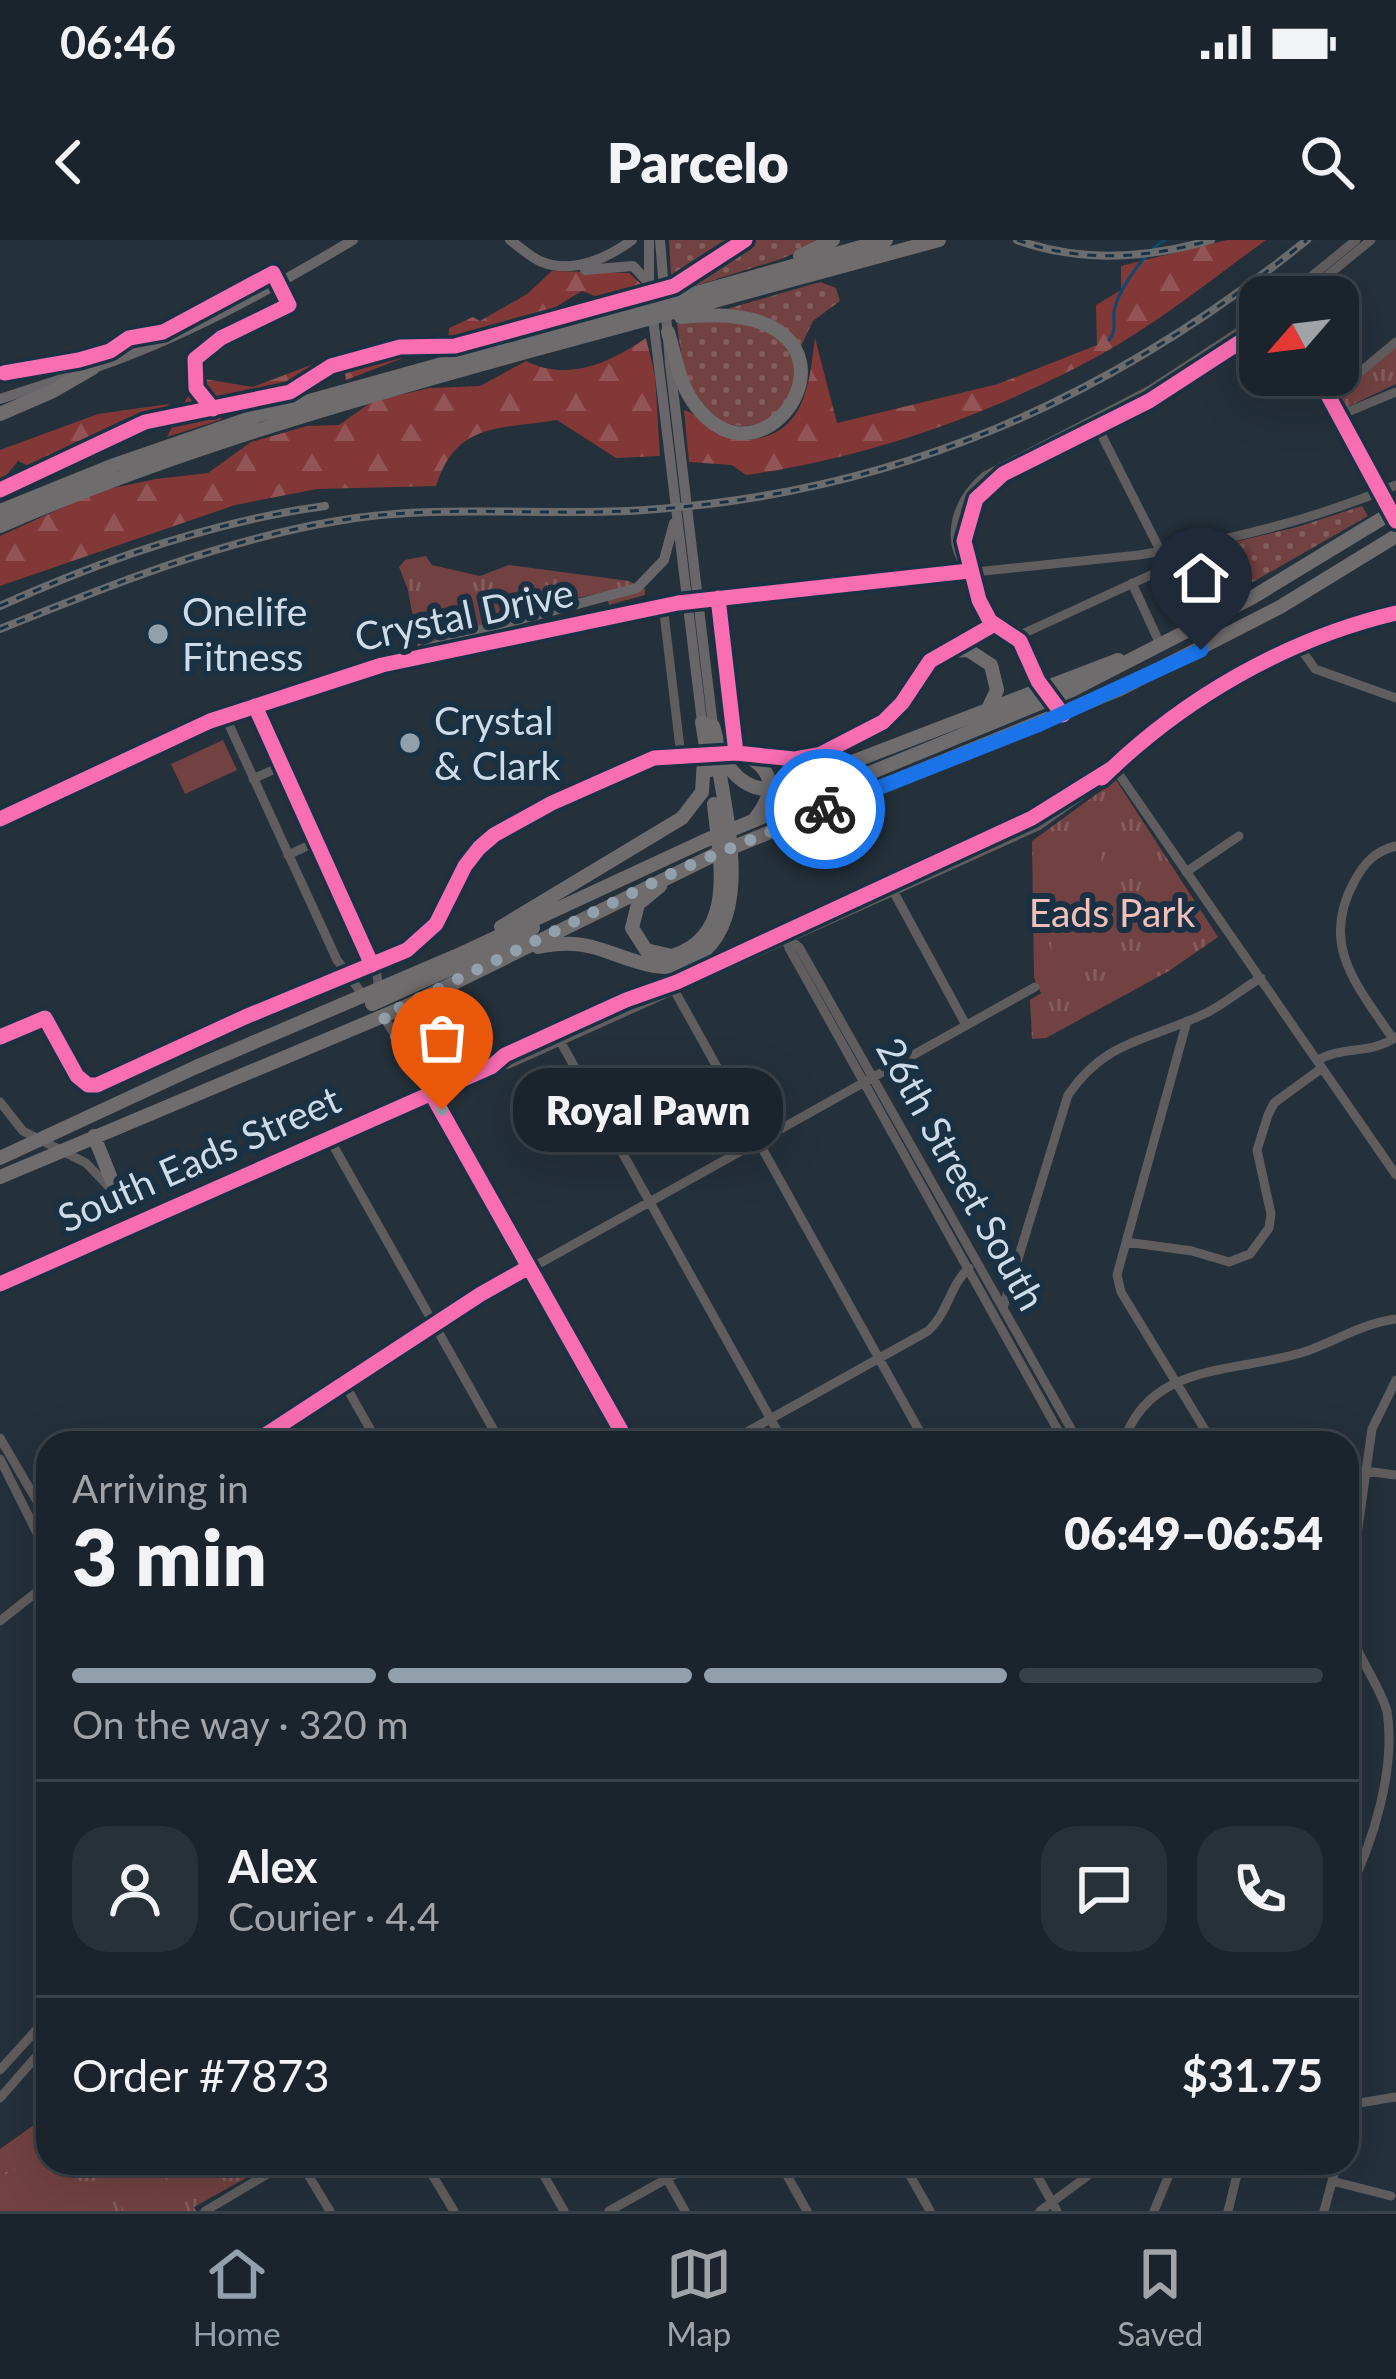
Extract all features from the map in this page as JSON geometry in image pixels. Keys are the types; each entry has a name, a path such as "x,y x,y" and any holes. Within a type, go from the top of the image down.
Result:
{"highway":[{"path":"748,278 833,240"},
{"path":"0,511 144,453 274,411 886,240"},
{"path":"0,526 231,438 939,240"},
{"path":"632,323 714,314 768,324 784,335 797,355 801,378 795,401 784,416 762,429 743,432 716,424 689,395 662,334"},
{"path":"0,414 93,368"},
{"path":"456,956 1111,662 1154,650 1394,515"},
{"path":"0,1158 196,1067 520,950 683,868 1063,715 1242,628 1396,536"},
{"path":"944,651 968,650 991,665 997,691 987,711"},
{"path":"708,724 733,774 750,787 768,791 792,787 987,711 1047,693"},
{"path":"376,1002 670,827 696,804 704,778 708,724"},
{"path":"520,950 586,943 653,966 680,965 713,941 731,865 708,724"},
{"path":"739,753 759,763 769,782 769,798 754,820"},
{"path":"683,868 635,908 632,928 646,950 665,957 691,948 708,932 726,899"},
{"path":"0,1177 517,939 551,913"},
{"path":"94,1136 120,1201"}],"main road":[{"path":"0,399 156,347 212,321 349,240"},
{"path":"510,240 540,262 581,270 632,266 655,284"},
{"path":"555,264 592,262 632,240"},
{"path":"649,240 648,268 655,284"},
{"path":"660,240 655,284 708,724"},
{"path":"616,251 648,268"},
{"path":"672,428 676,514 708,724"},
{"path":"400,660 462,635 624,594 652,576 667,553 676,514"}],"street":[{"path":"1312,276 1356,240"},
{"path":"1327,276 1371,240"},
{"path":"1097,425 1239,331"},
{"path":"1394,515 1329,398 1396,342"},
{"path":"1063,715 1016,637 993,625 984,612 969,572 964,532 981,492 1003,474 1170,389 1239,343"},
{"path":"1338,416 1396,392"},
{"path":"1016,637 1168,566 1097,425"},
{"name":"Crystal Drive","path":"0,819 225,716 400,660 442,655 663,605 1163,551 1298,521 1396,485"},
{"path":"1132,583 1154,650"},
{"path":"718,598 739,753"},
{"path":"663,605 681,756"},
{"name":"South Eads Street","path":"0,1283 491,1066 509,1064 558,1037 972,850 1045,822 1212,692 1298,645 1396,613"},
{"path":"0,1037 45,1018 81,1081 97,1085 407,950 432,929 465,866 494,835 562,798 648,760 739,753 810,757 872,729 898,709 926,665 993,625"},
{"path":"1298,645 1315,669 1396,698"},
{"path":"255,706 372,965 376,1002"},
{"path":"225,716 346,975 376,1002 431,1093 621,1431"},
{"path":"253,779 282,766"},
{"path":"1114,767 1396,1175"},
{"path":"1186,872 1239,836"},
{"path":"288,855 316,842"},
{"path":"1126,1242 1192,1251 1229,1262 1250,1255 1270,1228 1258,1150 1274,1103 1331,1052 1374,1049 1394,1038 1347,966 1338,926 1361,869 1376,853 1395,846"},
{"path":"891,887 966,1025"},
{"name":"26th Street South","path":"786,935 789,948 998,1312 1059,1431"},
{"path":"998,1312 1068,1095 1084,1072 1105,1054 1206,1013 1261,978"},
{"path":"272,1431 530,1267 1035,986"},
{"path":"673,988 919,1431"},
{"path":"1187,1021 1117,1275 1121,1292 1206,1431"},
{"path":"558,1037 777,1431"},
{"path":"0,1102 23,1131 86,1163 132,1222"},
{"path":"329,1138 494,1431"},
{"path":"748,1431 938,1322 972,1265"},
{"name":"26th Street South","path":"998,1312 1072,1431"},
{"path":"1128,1431 1147,1402 1195,1374 1294,1354 1375,1322 1396,1319"},
{"path":"1359,1516 1372,1430 1396,1380"},
{"path":"344,1383 371,1431"},
{"path":"0,1438 36,1500"},
{"path":"0,1459 36,1531"},
{"path":"1365,1471 1396,1474"},
{"path":"0,1621 36,1592"},
{"path":"1359,1654 1393,1727 1383,1801 1359,1870"},
{"path":"0,2070 36,2030"},
{"path":"0,2098 36,2058"},
{"path":"1359,2104 1396,2096"},
{"path":"205,2211 266,2175"},
{"path":"308,2175 330,2211"},
{"path":"432,2175 454,2211"},
{"path":"544,2175 564,2211"},
{"path":"665,2175 685,2211"},
{"path":"609,2211 673,2175"},
{"path":"787,2175 807,2211"},
{"path":"910,2175 930,2211"},
{"path":"1037,2175 1055,2208"},
{"path":"1040,2211 1055,2208 1092,2175"},
{"path":"1154,2211 1169,2175"},
{"path":"1228,2211 1237,2175"},
{"path":"1324,2211 1334,2175"},
{"path":"1332,2181 1391,2196"}],"green space":[{"path":"669,240 825,240 672,293"},
{"path":"1227,240 1266,240 1122,342 973,414 883,445 746,475 732,465 689,462 684,410 735,440 760,438 788,424 803,399 815,338 837,423 998,384 1097,345 1096,305 1121,290 1121,266"},
{"path":"552,271 629,273 641,284 636,291 608,301 582,291 511,334 408,356 346,380 342,354 412,338 448,341 449,328 473,317 480,321 527,294"},
{"path":"820,282 836,288 840,301 813,321 799,350 784,332 766,321 723,310"},
{"path":"713,319 769,330 788,350 798,370 796,389 770,419 729,424 708,412 691,388 677,324"},
{"path":"646,338 655,376 660,456 616,458 557,420 499,428 468,439 456,450 436,486 317,489 235,505 0,586 0,536 99,491 208,473 251,442 307,426 339,425 373,401 430,388 480,386 526,361 557,370 588,367"},
{"path":"1396,346 1396,384 1343,409 1336,396 1359,396 1359,376"},
{"path":"319,362 314,390 243,413 238,401 220,420 167,437 192,388 204,379 253,387"},
{"path":"169,404 162,415 117,426 117,447 84,460 70,452 35,469 18,461 0,483 0,450 98,414"},
{"path":"1362,506 1368,516 1232,594 1209,548 1297,527"},
{"path":"426,556 432,565 480,576 509,565 629,581 645,589 645,595 609,605 605,592 581,597 418,646 399,567 405,560"},
{"path":"223,740 237,770 185,794 171,764"},
{"name":"Eads Park","path":"1116,780 1218,937 1169,971 1046,1038 1032,1039 1030,1000 1041,993 1034,978 1032,841"},
{"path":"1101,848 1106,960 1052,963 1047,851"},
{"path":"36,2124 36,2175 251,2175 194,2207 196,2211 0,2211 0,2149"},
{"path":"36,2159 36,2175 56,2175 75,2211 0,2211 0,2177"},
{"path":"104,2175 163,2175 172,2191 134,2211 124,2211"}],"waterway":[{"path":"1109,340 1116,303 1126,283 1165,240"}],"railway":[{"path":"1017,240 1065,252 1114,256 1211,240"},
{"path":"0,629 208,552 337,521 452,511 645,510 738,500 828,483 914,459 998,428 1157,346 1307,240"},
{"path":"0,606 160,544 242,521 325,506"}],"cycle path":[{"path":"0,490 145,422 290,392 331,366 400,347 455,346 674,286 745,240"},
{"path":"4,373 79,360 110,351 129,338 163,332 273,273 289,305 221,338 195,359 196,388 213,409"},
{"path":"1063,715 1038,681 1020,641 990,621 979,600 964,541 976,499 1003,474 1149,401 1239,343"},
{"path":"1328,396 1396,521"},
{"path":"0,819 210,721 382,665 678,603 969,571"},
{"path":"718,598 736,753"},
{"path":"1102,778 1166,723 1238,676 1315,639 1396,613"},
{"path":"0,1037 45,1018 77,1076 88,1085 97,1085 407,950 436,924 479,848 552,803 654,758 736,753 794,759 821,754 883,722 930,661 993,625"},
{"path":"255,706 372,965"},
{"path":"0,1284 491,1067 505,1055 677,982 1032,818 1114,767"},
{"path":"431,1093 621,1431"},
{"path":"271,1431 529,1267"}],"way so far":[{"path":"442,1110 383,1016 683,868 825,809"}],"place":[{"name":"Onelife Fitness","path":"158,634"},
{"name":"Crystal & Clark","path":"410,743"},
{"name":"Royal Pawn","path":"442,1110"}],"route":[{"path":"825,809 1040,724 1201,650"}]}
